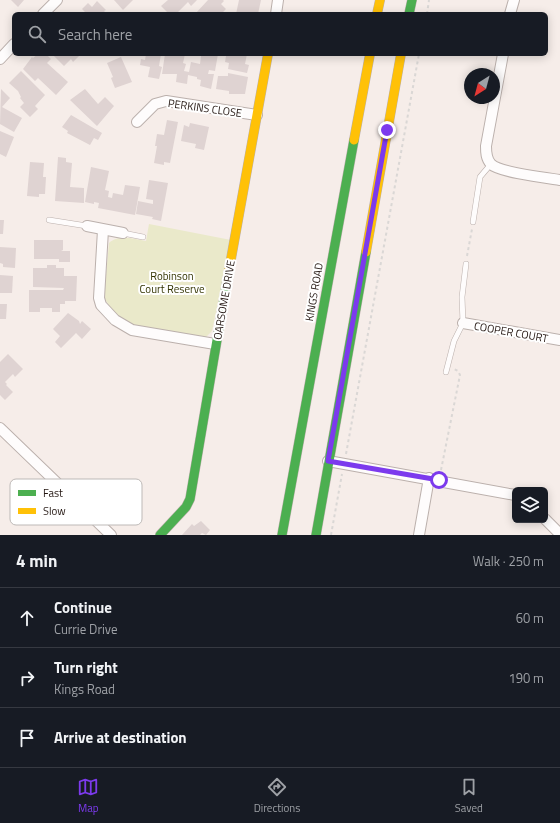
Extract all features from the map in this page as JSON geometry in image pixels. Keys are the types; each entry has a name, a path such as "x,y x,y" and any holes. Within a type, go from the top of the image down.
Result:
{"main road":[{"path":"377,12 380,0"},
{"path":"409,12 412,0"},
{"name":"OARSOME DRIVE","path":"160,535 186,507 190,499 268,56"},
{"name":"KINGS ROAD","path":"282,535 370,56"},
{"path":"316,535 401,56"}],"street":[{"path":"45,12 57,0"},
{"path":"276,12 278,0"},
{"path":"511,12 514,0"},
{"path":"0,59 12,46"},
{"path":"503,56 486,146 486,153 491,164 500,169 560,180"},
{"name":"PERKINS CLOSE","path":"137,122 155,104 166,101 257,115"},
{"path":"87,226 123,233"},
{"path":"103,230 99,298 102,305 115,320 132,330 216,344"},
{"name":"COOPER COURT","path":"463,323 560,340"},
{"path":"0,428 53,479"},
{"path":"328,461 434,479 512,494"},
{"path":"419,535 434,479"},
{"path":"548,522 560,534"},
{"path":"101,525 111,535"}],"lane":[{"path":"473,222 480,177 491,164"},
{"path":"49,220 87,226"},
{"path":"123,233 143,237"},
{"name":"COOPER COURT","path":"446,372 454,341 463,323 462,297 466,264"}],"path":[{"path":"427,12 429,0"},
{"path":"331,535 419,56"},
{"path":"466,264 473,222"},
{"path":"434,479 460,375 458,371 448,366"}],"green space":[{"name":"Robinson Court Reserve","path":"149,224 231,240 212,331 206,337 200,338 132,325 115,313 106,300 104,296 109,243 113,240 122,238 132,238 146,241"}],"building":[{"path":"11,0 24,0 18,7"},
{"path":"114,0 133,0 123,10"},
{"path":"168,0 197,0 191,6 188,2 178,12 167,12 161,6"},
{"path":"208,0 223,0 224,1 221,4 226,9 223,12 197,12"},
{"path":"239,0 261,0 258,12 236,12"},
{"path":"97,1 106,10 104,11 105,12 85,12 82,9 88,3 92,7"},
{"path":"36,56 48,56 51,59 47,63 68,82 56,95 38,78 35,81 23,69 32,57 33,58"},
{"path":"54,56 79,56 73,62 71,59 64,66"},
{"path":"146,56 161,56 159,66 162,67 159,79 148,77 150,67 140,65 141,59 145,60"},
{"path":"165,56 185,56 183,63 186,64 184,71 189,72 191,62 200,64 201,56 218,56 215,71 209,70 208,74 214,74 211,89 200,86 201,80 197,79 197,77 188,75 187,84 176,82 177,74 162,74"},
{"path":"226,56 247,56 245,64 249,65 247,73 228,69 229,63 225,62"},
{"path":"121,57 132,82 115,88 111,78 113,77 107,63"},
{"path":"21,71 45,95 35,106 38,109 30,117 20,107 24,103 20,98 21,97 18,91 9,83"},
{"path":"228,73 248,77 245,94 229,94 229,91 216,89 218,76 228,76"},
{"path":"1,89 10,98 2,107 22,118 14,132 0,124"},
{"path":"85,89 98,104 105,97 114,106 97,126 70,100"},
{"path":"71,115 102,133 98,140 94,138 90,145 67,133 68,131 62,127"},
{"path":"167,120 178,122 170,163 164,162 164,165 154,163 157,146 155,146 157,134 164,135"},
{"path":"190,123 209,127 204,150 195,148 196,144 181,141 184,125 189,127"},
{"path":"0,131 14,137 6,157 0,154"},
{"path":"58,157 66,158 66,162 72,163 70,187 84,188 84,203 55,201"},
{"path":"30,162 44,163 43,177 46,177 45,194 39,194 39,197 27,196"},
{"path":"91,167 109,171 105,190 109,191 108,197 112,198 113,193 123,195 125,185 140,187 135,215 98,208 99,203 94,202 94,204 85,202"},
{"path":"149,180 168,183 161,221 152,219 153,217 136,214 138,201 153,204 153,200 146,199"},
{"path":"0,220 4,220 3,234 0,234"},
{"path":"34,240 63,240 63,250 61,251 70,251 70,262 59,262 59,259 34,259"},
{"path":"0,247 16,248 15,268 3,267 3,264 0,263"},
{"path":"47,265 56,265 56,268 64,268 64,276 77,276 76,301 65,301 65,304 60,304 60,312 52,312 52,308 40,308 40,312 29,312 29,290 63,290 64,288 33,287 33,268 47,268"},
{"path":"0,275 13,276 12,293 0,293"},
{"path":"0,304 7,304 6,319 0,319"},
{"path":"68,313 79,321 80,324 82,321 91,329 82,339 76,333 61,348 55,342 60,336 53,329"},
{"path":"8,354 23,369 15,377 13,374 5,382 13,392 5,400 0,395 0,362"},
{"path":"201,521 210,530 206,535 202,533 200,535 182,535 192,524 194,526"}],"traffic: fast":[{"path":"409,12 412,0"},
{"path":"282,535 354,140"},
{"path":"316,535 366,252"},
{"path":"160,535 186,507 190,499 227,281"}],"traffic: slow":[{"path":"377,12 380,0"},
{"path":"227,281 268,56"},
{"path":"354,140 370,56"},
{"path":"366,252 401,56"}],"route":[{"path":"387,130 328,461 439,480"}]}
